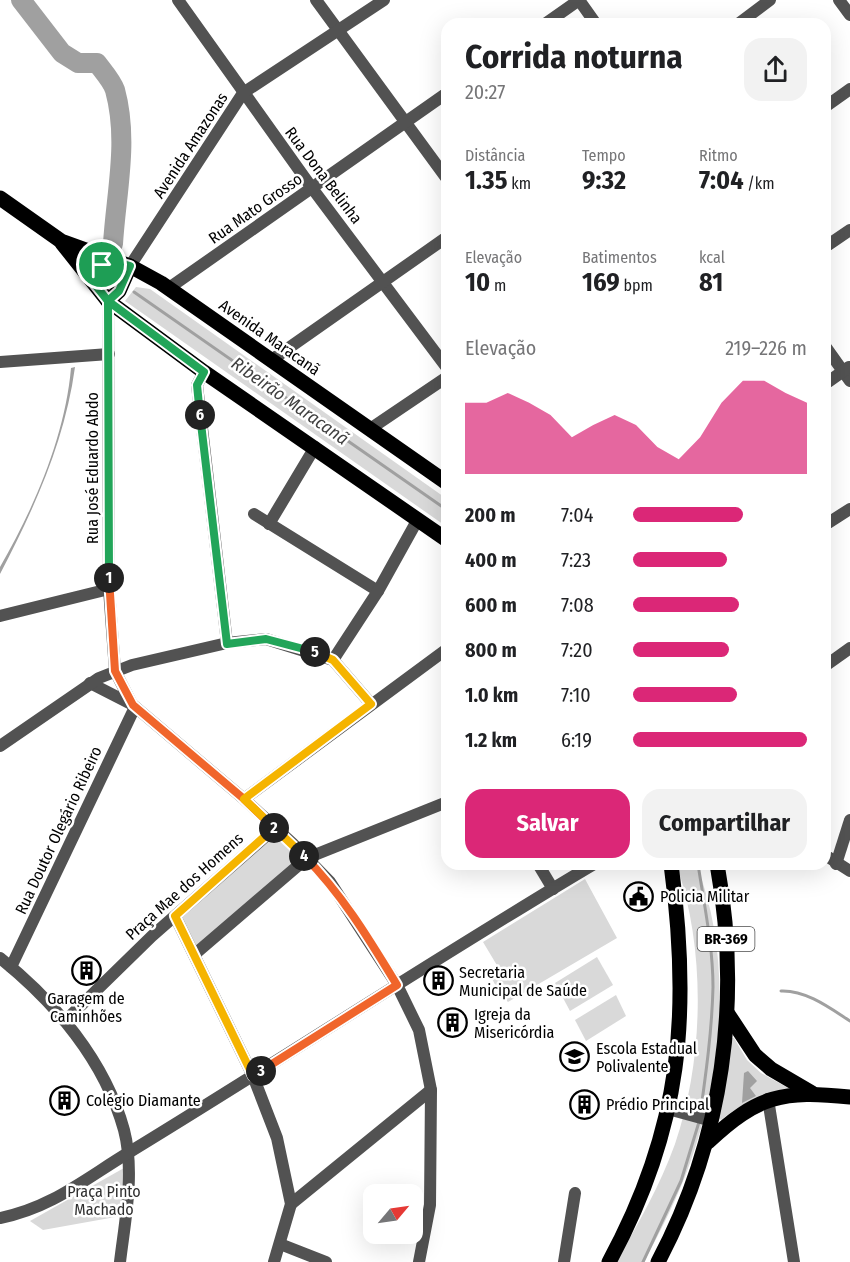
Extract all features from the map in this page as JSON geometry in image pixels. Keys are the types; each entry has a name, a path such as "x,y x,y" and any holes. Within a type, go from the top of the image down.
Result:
{"main road":[{"name":"Avenida Maracanã","path":"0,198 61,241 130,266 169,288 441,479"},
{"name":"Avenida Maracanã","path":"61,241 108,301 204,372 441,536"},
{"path":"93,282 98,270 109,260"},
{"path":"108,301 119,291 130,266"},
{"name":"BR-369","path":"609,1262 631,1221 672,1110 682,998 679,926 672,870"},
{"name":"BR-369","path":"658,1262 692,1189 708,1142 708,1120 720,1084 728,1014 725,917 718,870"},
{"path":"728,1014 755,1054 771,1069 812,1093"},
{"path":"708,1142 740,1115 768,1099 812,1093 850,1097"}],"street":[{"name":"Rua Dona Belinha","path":"178,0 312,188 441,360"},
{"path":"316,0 441,169"},
{"name":"Avenida Amazonas","path":"130,266 243,93 384,0"},
{"path":"554,18 579,0 592,18"},
{"path":"746,18 770,0"},
{"path":"839,0 850,15"},
{"path":"831,103 850,89"},
{"name":"Rua Mato Grosso","path":"169,288 441,97"},
{"path":"831,243 850,230"},
{"path":"273,359 441,241"},
{"name":"Rua José Eduardo Abdo","path":"108,301 109,589 115,671"},
{"path":"831,353 848,373 831,381"},
{"path":"0,362 109,354"},
{"path":"204,372 197,385 227,644"},
{"path":"370,429 441,381"},
{"path":"269,524 315,447"},
{"path":"831,521 850,509"},
{"path":"254,514 378,591"},
{"path":"333,660 378,591 418,519"},
{"path":"0,616 109,589"},
{"path":"0,746 90,683 115,671 227,644 266,639 333,660 371,704"},
{"path":"831,662 850,648"},
{"path":"244,799 441,653"},
{"path":"115,671 134,706"},
{"path":"90,683 134,706 244,799 307,858 330,882 397,985 419,1030 431,1090 430,1205 419,1262"},
{"name":"Rua Doutor Olegário Ribeiro","path":"11,967 134,706"},
{"path":"195,954 307,858 441,804"},
{"path":"836,864 850,820"},
{"name":"Praça Mae dos Homens","path":"65,1021 175,916 275,828"},
{"path":"831,860 850,871"},
{"path":"542,870 553,888"},
{"path":"0,1218 28,1213 91,1178 126,1153 584,870"},
{"path":"175,916 253,1076 277,1138 291,1204 274,1262"},
{"path":"0,958 65,1021 103,1079 124,1131 128,1196 120,1262"},
{"path":"291,1204 431,1090"},
{"path":"768,1099 794,1262"},
{"path":"672,1110 708,1120"},
{"path":"564,1262 575,1194"},
{"path":"280,1244 326,1262"}],"green space":[{"path":"136,287 150,289 441,495 441,523 125,301"},
{"path":"275,832 301,858 197,949 182,918"},
{"path":"678,870 698,870 708,899 719,975 719,1014 710,1090 690,1163 669,1213 644,1262 616,1262 663,1175 685,1111 692,1077 698,1005 697,969 686,899"},
{"path":"585,879 617,938 508,1002 500,994 489,973 498,967 483,942"},
{"path":"597,957 613,985 570,1011 555,983"},
{"path":"616,995 626,1016 586,1041 575,1020"},
{"path":"731,1038 734,1038 747,1060 761,1073 790,1089 770,1093 753,1100 721,1120 719,1118"},
{"name":"Praça Pinto Machado","path":"124,1168 121,1216 43,1230 30,1221"}],"shaded area":[{"path":"75,367 56,448 25,525 0,574 0,567 25,521 46,471 62,420 71,368"},
{"path":"748,1071 757,1081 750,1088 756,1096 742,1103 744,1073"}],"waterway":[{"name":"Ribeirão Maracanã","path":"21,0 62,53 78,63 97,63 115,90 121,128 121,148 113,244"},
{"name":"Ribeirão Maracanã","path":"134,292 441,506"},
{"name":"Ribeirão Maracanã","path":"699,870 713,972 710,1035 700,1116"},
{"path":"781,991 800,993 850,1021"},
{"name":"Ribeirão Maracanã","path":"643,1262 681,1181 699,1122"}],"place":[{"name":"Policia Militar","path":"639,896"},
{"name":"Garagem de Caminhões","path":"86,970"},
{"name":"Secretaria Municipal de Saúde","path":"438,981"},
{"name":"Igreja da Misericórdia","path":"453,1023"},
{"name":"Escola Estadual Polivalente","path":"575,1057"},
{"name":"Colégio Diamante","path":"65,1100"},
{"name":"Prédio Principal","path":"585,1104"}],"route":[{"path":"102,265 93,282 108,301 109,589 115,671 133,705 244,799 275,828 246,852 175,916 253,1076 397,985 366,934 330,882 292,844 244,799 371,704 333,660 266,639 227,644 197,385 204,372 108,301 119,291 130,266 109,260 102,265"}]}
